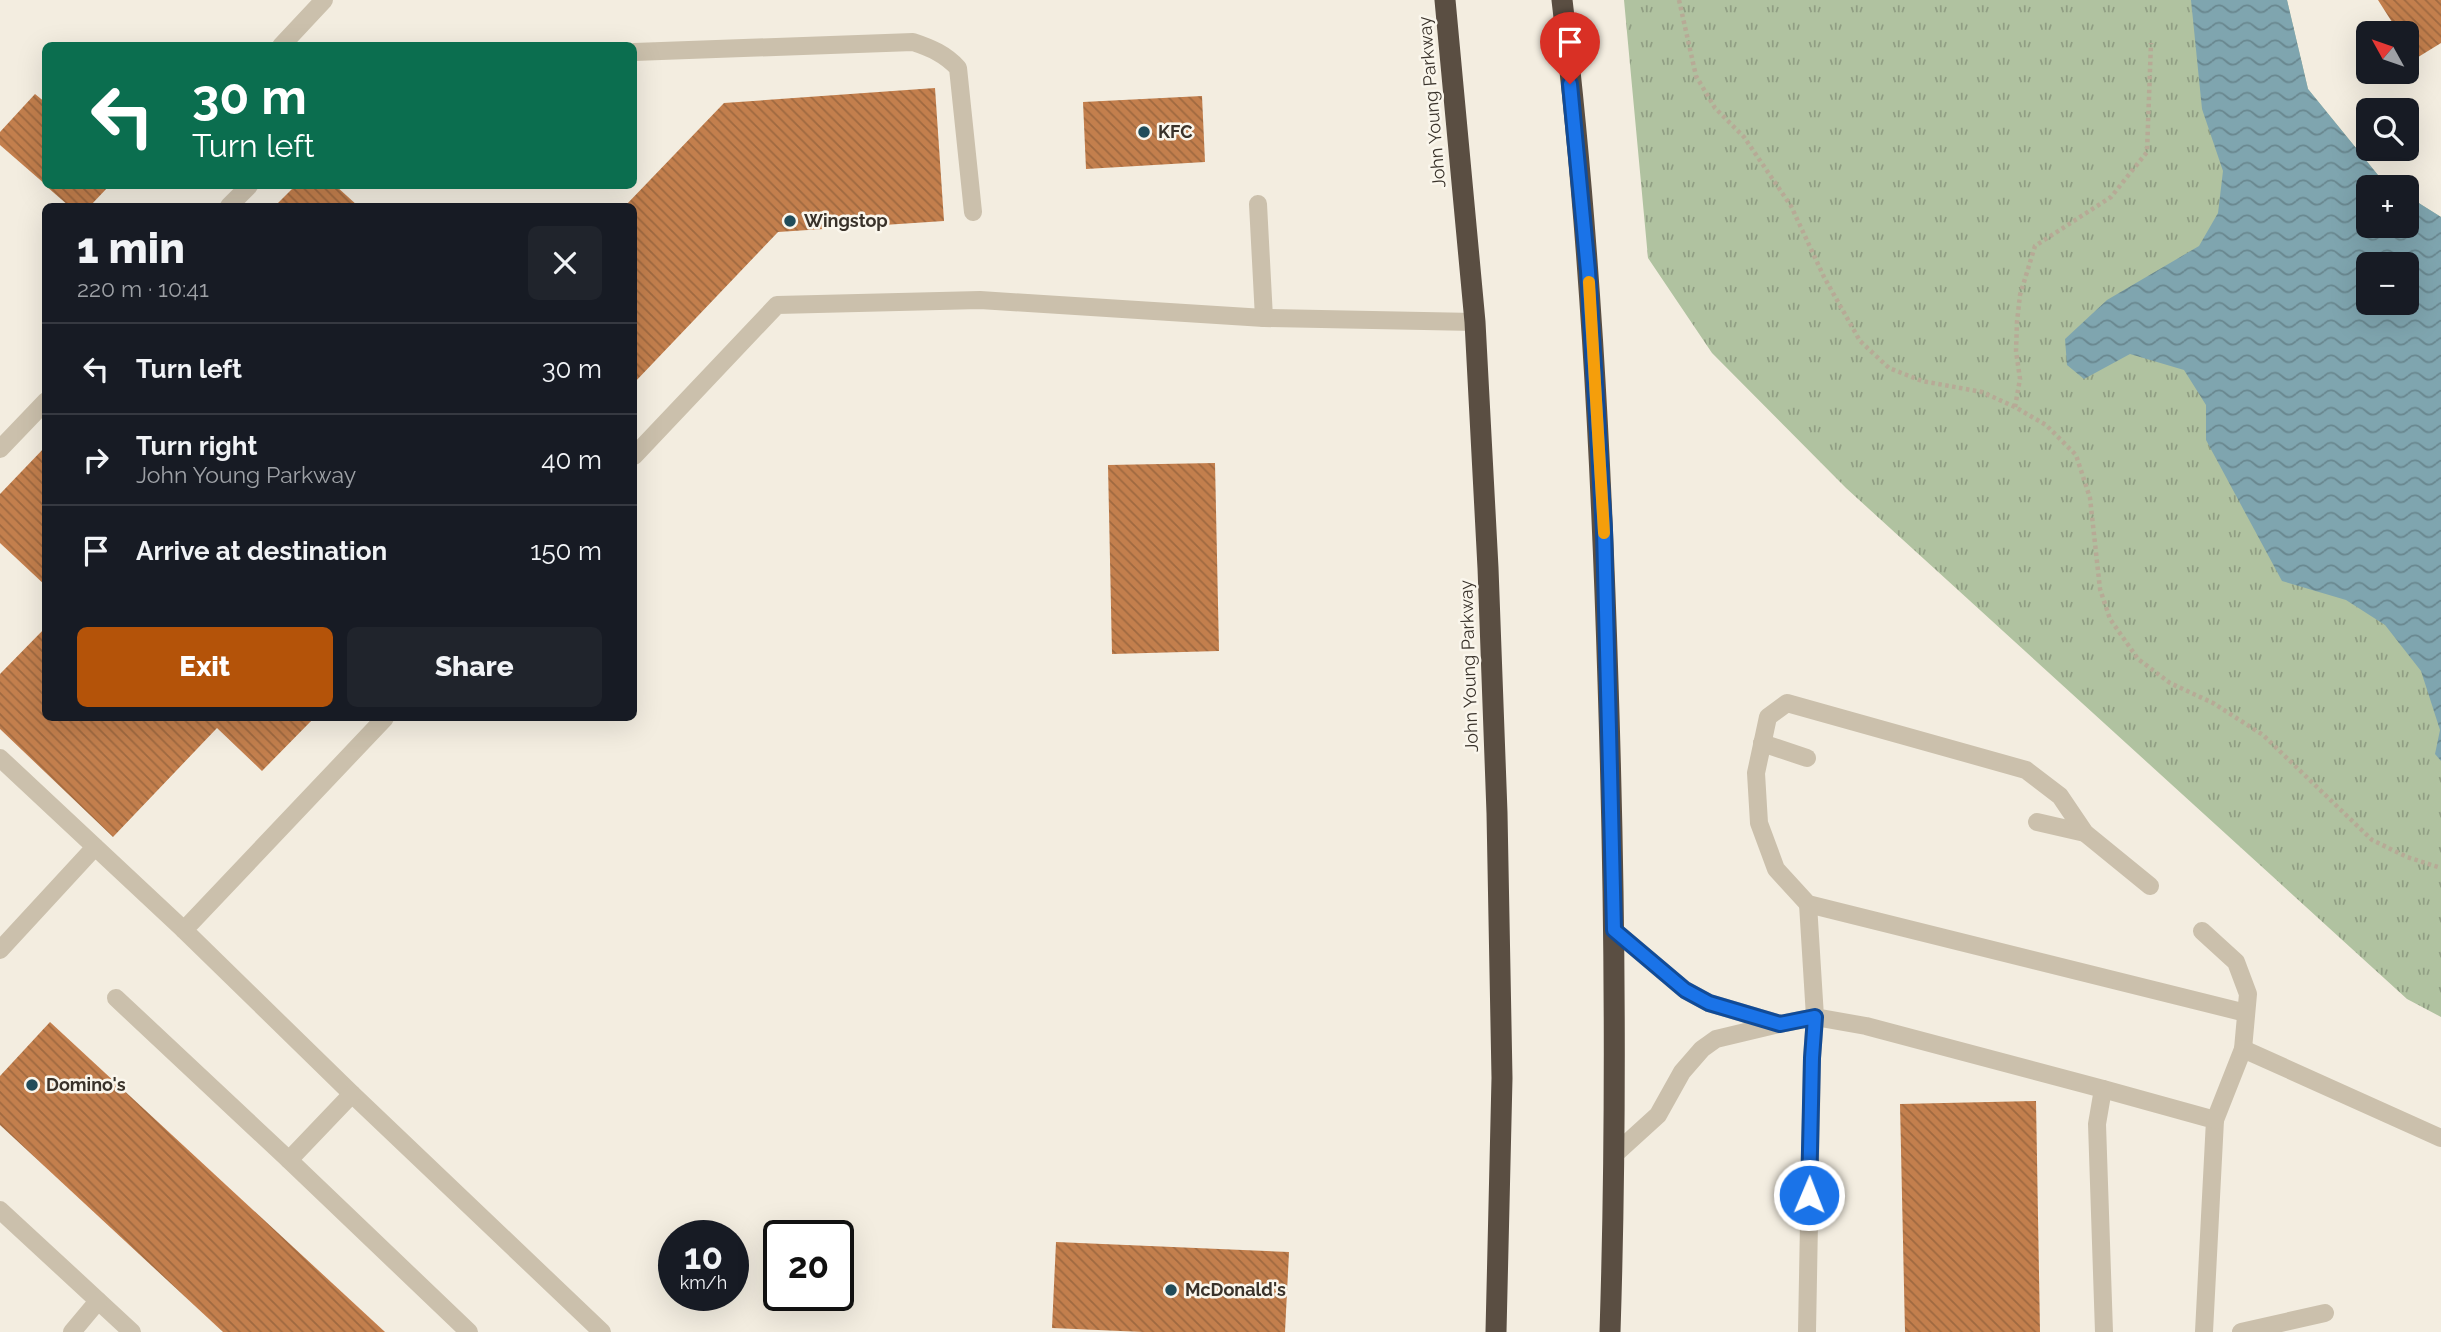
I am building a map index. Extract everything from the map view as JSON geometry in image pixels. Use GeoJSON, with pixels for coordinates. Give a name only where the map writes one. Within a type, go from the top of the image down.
{"type":"FeatureCollection","features":[{"type":"Feature","properties":{"kind":"highway","name":"John Young Parkway"},"geometry":{"type":"LineString","coordinates":[[1445,0],[1475,322],[1488,568],[1497,813],[1502,1077],[1496,1332]]}},
{"type":"Feature","properties":{"kind":"highway"},"geometry":{"type":"LineString","coordinates":[[1562,0],[1588,271],[1604,530],[1614,930],[1614,1155],[1610,1332]]}},
{"type":"Feature","properties":{"kind":"lane"},"geometry":{"type":"LineString","coordinates":[[285,42],[324,0]]}},
{"type":"Feature","properties":{"kind":"lane"},"geometry":{"type":"LineString","coordinates":[[637,52],[913,42],[930,48],[948,57],[958,68],[974,212]]}},
{"type":"Feature","properties":{"kind":"lane"},"geometry":{"type":"LineString","coordinates":[[232,203],[246,189]]}},
{"type":"Feature","properties":{"kind":"lane"},"geometry":{"type":"LineString","coordinates":[[1258,204],[1264,318]]}},
{"type":"Feature","properties":{"kind":"lane"},"geometry":{"type":"LineString","coordinates":[[637,453],[777,304],[980,300],[1264,318],[1475,322]]}},
{"type":"Feature","properties":{"kind":"lane"},"geometry":{"type":"LineString","coordinates":[[0,449],[42,405]]}},
{"type":"Feature","properties":{"kind":"lane"},"geometry":{"type":"LineString","coordinates":[[2150,886],[2085,833],[2060,796],[2026,770],[1787,703],[1768,717],[1756,773],[1759,823],[1776,869],[1808,904],[2246,1013]]}},
{"type":"Feature","properties":{"kind":"lane"},"geometry":{"type":"LineString","coordinates":[[184,930],[383,721]]}},
{"type":"Feature","properties":{"kind":"lane"},"geometry":{"type":"LineString","coordinates":[[1762,743],[1807,758]]}},
{"type":"Feature","properties":{"kind":"lane"},"geometry":{"type":"LineString","coordinates":[[0,758],[184,930],[597,1330]]}},
{"type":"Feature","properties":{"kind":"lane"},"geometry":{"type":"LineString","coordinates":[[2037,822],[2085,833]]}},
{"type":"Feature","properties":{"kind":"lane"},"geometry":{"type":"LineString","coordinates":[[0,950],[95,847]]}},
{"type":"Feature","properties":{"kind":"lane"},"geometry":{"type":"LineString","coordinates":[[1807,1332],[1815,1017],[1808,904]]}},
{"type":"Feature","properties":{"kind":"lane"},"geometry":{"type":"LineString","coordinates":[[1614,930],[1685,990],[1709,1003],[1780,1024]]}},
{"type":"Feature","properties":{"kind":"lane"},"geometry":{"type":"LineString","coordinates":[[2202,932],[2236,962],[2248,994],[2243,1049],[2215,1120],[2204,1332]]}},
{"type":"Feature","properties":{"kind":"lane"},"geometry":{"type":"LineString","coordinates":[[116,998],[469,1332]]}},
{"type":"Feature","properties":{"kind":"lane"},"geometry":{"type":"LineString","coordinates":[[1614,1155],[1658,1115],[1682,1072],[1702,1049],[1716,1039],[1815,1017],[1866,1026],[2215,1120]]}},
{"type":"Feature","properties":{"kind":"lane"},"geometry":{"type":"LineString","coordinates":[[2243,1049],[2441,1138]]}},
{"type":"Feature","properties":{"kind":"lane"},"geometry":{"type":"LineString","coordinates":[[2103,1089],[2097,1124],[2104,1332]]}},
{"type":"Feature","properties":{"kind":"lane"},"geometry":{"type":"LineString","coordinates":[[289,1160],[352,1094]]}},
{"type":"Feature","properties":{"kind":"lane"},"geometry":{"type":"LineString","coordinates":[[0,1210],[132,1332]]}},
{"type":"Feature","properties":{"kind":"lane"},"geometry":{"type":"LineString","coordinates":[[72,1332],[98,1301]]}},
{"type":"Feature","properties":{"kind":"lane"},"geometry":{"type":"LineString","coordinates":[[2241,1332],[2325,1313]]}},
{"type":"Feature","properties":{"kind":"path"},"geometry":{"type":"LineString","coordinates":[[1679,0],[1696,76],[1715,107],[1744,137],[1791,206],[1824,277],[1860,341],[1889,368],[1922,381],[1982,392],[2015,407],[2046,425],[2076,456],[2090,498],[2100,589],[2110,619],[2137,659],[2170,684],[2213,703],[2263,735],[2372,840],[2407,857],[2441,868]]}},
{"type":"Feature","properties":{"kind":"path"},"geometry":{"type":"LineString","coordinates":[[2015,407],[2020,379],[2016,351],[2018,309],[2026,271],[2035,246],[2111,197],[2147,152],[2151,43]]}},
{"type":"Feature","properties":{"kind":"green space"},"geometry":{"type":"Polygon","coordinates":[[[1624,0],[2287,0],[2308,89],[2356,148],[2356,161],[2367,161],[2378,175],[2356,175],[2356,238],[2419,238],[2419,203],[2441,217],[2441,1017],[2407,999],[1846,488],[1712,353],[1648,258],[1624,0]]]}},
{"type":"Feature","properties":{"kind":"water"},"geometry":{"type":"Polygon","coordinates":[[[2191,0],[2287,0],[2308,89],[2356,148],[2356,161],[2367,161],[2378,175],[2356,175],[2356,238],[2419,238],[2419,203],[2441,217],[2441,761],[2435,754],[2440,730],[2421,671],[2385,625],[2346,600],[2282,581],[2206,440],[2206,405],[2184,370],[2130,354],[2084,379],[2067,365],[2065,339],[2107,300],[2199,246],[2218,213],[2223,171],[2202,109],[2191,0]]]}},
{"type":"Feature","properties":{"kind":"building"},"geometry":{"type":"Polygon","coordinates":[[[2378,0],[2441,0],[2441,43],[2419,57],[2419,21],[2391,21],[2378,0]]]}},
{"type":"Feature","properties":{"kind":"building"},"geometry":{"type":"Polygon","coordinates":[[[935,88],[944,221],[778,232],[637,380],[637,203],[628,203],[724,103],[935,88]]]}},
{"type":"Feature","properties":{"kind":"building"},"geometry":{"type":"Polygon","coordinates":[[[35,94],[42,100],[42,182],[0,145],[0,132],[35,94]]]}},
{"type":"Feature","properties":{"kind":"building","name":"KFC"},"geometry":{"type":"Polygon","coordinates":[[[1202,96],[1205,162],[1086,169],[1083,102],[1202,96]]]}},
{"type":"Feature","properties":{"kind":"building"},"geometry":{"type":"Polygon","coordinates":[[[49,189],[106,189],[93,203],[66,203],[49,189]]]}},
{"type":"Feature","properties":{"kind":"building"},"geometry":{"type":"Polygon","coordinates":[[[292,189],[339,189],[355,203],[278,203],[292,189]]]}},
{"type":"Feature","properties":{"kind":"building"},"geometry":{"type":"Polygon","coordinates":[[[42,450],[42,582],[0,543],[0,494],[42,450]]]}},
{"type":"Feature","properties":{"kind":"building"},"geometry":{"type":"Polygon","coordinates":[[[1215,463],[1219,651],[1112,654],[1108,465],[1215,463]]]}},
{"type":"Feature","properties":{"kind":"building"},"geometry":{"type":"Polygon","coordinates":[[[42,631],[42,721],[311,721],[262,771],[217,728],[113,837],[0,729],[0,674],[42,631]]]}},
{"type":"Feature","properties":{"kind":"building"},"geometry":{"type":"Polygon","coordinates":[[[50,1022],[385,1332],[223,1332],[0,1125],[0,1076],[50,1022]]]}},
{"type":"Feature","properties":{"kind":"building"},"geometry":{"type":"Polygon","coordinates":[[[2036,1101],[2040,1332],[1905,1332],[1900,1104],[2036,1101]]]}},
{"type":"Feature","properties":{"kind":"building","name":"McDonald's"},"geometry":{"type":"Polygon","coordinates":[[[1056,1242],[1289,1252],[1285,1332],[1143,1332],[1052,1328],[1056,1242]]]}},
{"type":"Feature","properties":{"kind":"slow traffic"},"geometry":{"type":"LineString","coordinates":[[1589,282],[1604,533]]}},
{"type":"Feature","properties":{"kind":"place","name":"KFC"},"geometry":{"type":"Point","coordinates":[1144,132]}},
{"type":"Feature","properties":{"kind":"place","name":"Wingstop"},"geometry":{"type":"Point","coordinates":[790,221]}},
{"type":"Feature","properties":{"kind":"place","name":"Domino's"},"geometry":{"type":"Point","coordinates":[32,1085]}},
{"type":"Feature","properties":{"kind":"place","name":"McDonald's"},"geometry":{"type":"Point","coordinates":[1171,1290]}},
{"type":"Feature","properties":{"kind":"route"},"geometry":{"type":"LineString","coordinates":[[1570,84],[1588,271],[1604,530],[1614,930],[1685,990],[1709,1003],[1780,1024],[1815,1017],[1809,1195]]}}]}
